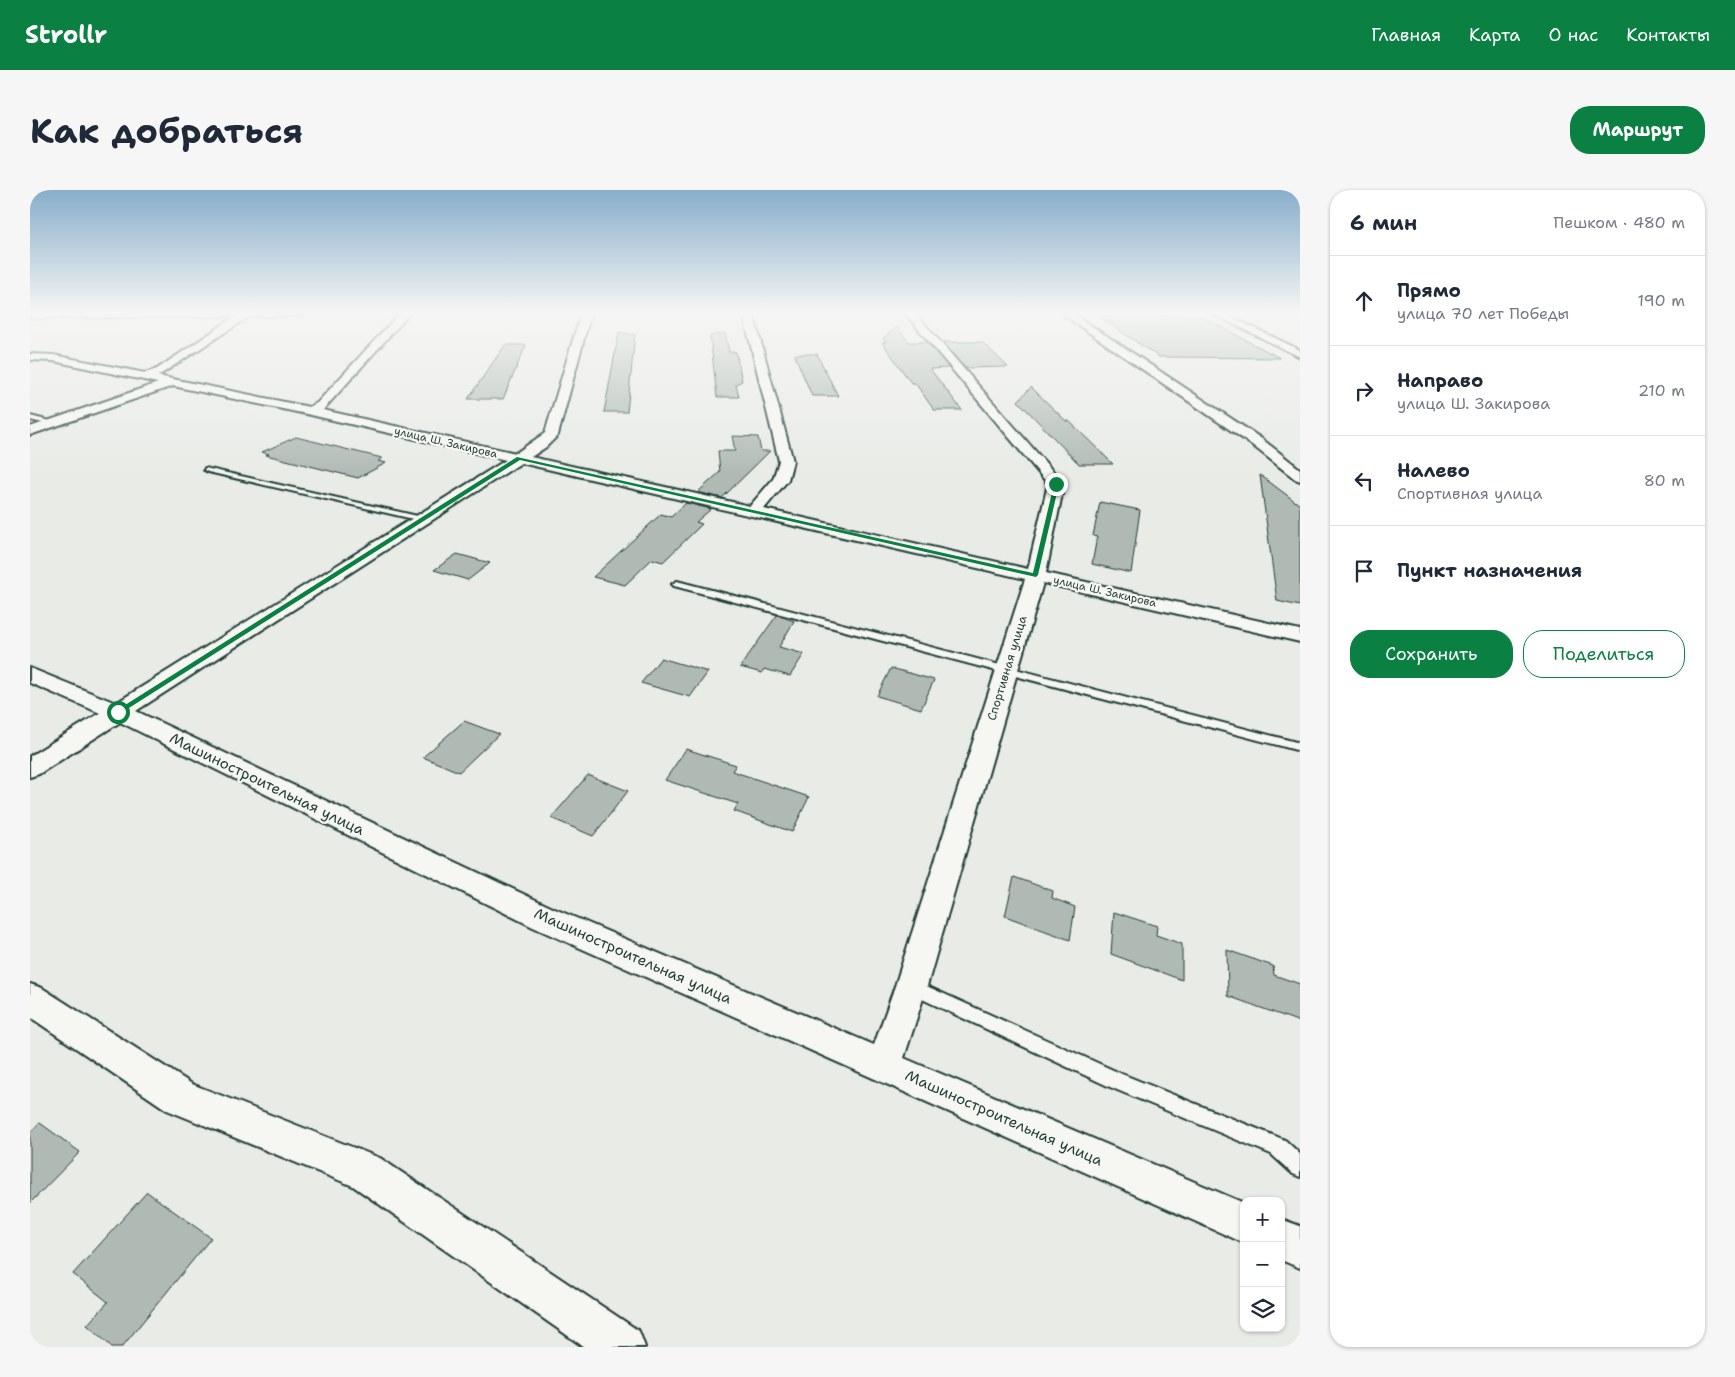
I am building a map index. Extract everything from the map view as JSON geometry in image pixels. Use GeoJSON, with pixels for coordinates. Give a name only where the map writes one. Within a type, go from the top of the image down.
{"type":"FeatureCollection","features":[{"type":"Feature","properties":{"kind":"street","name":"улица Ш. Закирова"},"geometry":{"type":"LineString","coordinates":[[99,367],[311,411],[1300,636]]}},
{"type":"Feature","properties":{"kind":"street"},"geometry":{"type":"LineString","coordinates":[[146,376],[167,367]]}},
{"type":"Feature","properties":{"kind":"street"},"geometry":{"type":"LineString","coordinates":[[311,411],[321,406],[356,367]]}},
{"type":"Feature","properties":{"kind":"street"},"geometry":{"type":"LineString","coordinates":[[30,768],[422,520],[519,458],[551,435],[571,367]]}},
{"type":"Feature","properties":{"kind":"street"},"geometry":{"type":"LineString","coordinates":[[753,512],[780,480],[786,462],[762,367]]}},
{"type":"Feature","properties":{"kind":"street","name":"Спортивная улица"},"geometry":{"type":"LineString","coordinates":[[884,1066],[912,986],[1036,575],[1056,484],[956,367]]}},
{"type":"Feature","properties":{"kind":"street"},"geometry":{"type":"LineString","coordinates":[[1146,367],[1257,442],[1300,476]]}},
{"type":"Feature","properties":{"kind":"street"},"geometry":{"type":"LineString","coordinates":[[30,431],[173,382]]}},
{"type":"Feature","properties":{"kind":"street","name":"Машиностроительная улица"},"geometry":{"type":"LineString","coordinates":[[30,674],[118,712],[544,918],[1240,1221]]}},
{"type":"Feature","properties":{"kind":"street"},"geometry":{"type":"LineString","coordinates":[[30,999],[180,1097],[366,1172],[623,1347]]}},
{"type":"Feature","properties":{"kind":"street"},"geometry":{"type":"LineString","coordinates":[[1285,1241],[1300,1247]]}},
{"type":"Feature","properties":{"kind":"lane"},"geometry":{"type":"LineString","coordinates":[[30,418],[52,423]]}},
{"type":"Feature","properties":{"kind":"lane"},"geometry":{"type":"LineString","coordinates":[[208,470],[422,520]]}},
{"type":"Feature","properties":{"kind":"lane"},"geometry":{"type":"LineString","coordinates":[[677,584],[1300,747]]}},
{"type":"Feature","properties":{"kind":"lane"},"geometry":{"type":"LineString","coordinates":[[912,986],[1116,1081],[1278,1147],[1300,1167]]}},
{"type":"Feature","properties":{"kind":"building"},"geometry":{"type":"Polygon","coordinates":[[[490,367],[517,367],[503,399],[468,399],[490,367]]]}},
{"type":"Feature","properties":{"kind":"building"},"geometry":{"type":"Polygon","coordinates":[[[612,367],[632,367],[627,412],[604,412],[612,367]]]}},
{"type":"Feature","properties":{"kind":"building"},"geometry":{"type":"Polygon","coordinates":[[[714,367],[739,367],[742,381],[736,384],[739,397],[717,397],[714,367]]]}},
{"type":"Feature","properties":{"kind":"building"},"geometry":{"type":"Polygon","coordinates":[[[800,367],[823,367],[838,396],[812,396],[800,367]]]}},
{"type":"Feature","properties":{"kind":"building"},"geometry":{"type":"Polygon","coordinates":[[[900,367],[948,367],[930,369],[962,410],[934,410],[915,383],[911,383],[900,367]]]}},
{"type":"Feature","properties":{"kind":"building"},"geometry":{"type":"Polygon","coordinates":[[[964,367],[1008,367],[965,368],[964,367]]]}},
{"type":"Feature","properties":{"kind":"building"},"geometry":{"type":"Polygon","coordinates":[[[1031,387],[1113,464],[1079,464],[1018,401],[1031,387]]]}},
{"type":"Feature","properties":{"kind":"building"},"geometry":{"type":"Polygon","coordinates":[[[732,436],[758,437],[761,451],[770,451],[722,498],[698,492],[720,472],[718,451],[735,451],[732,436]]]}},
{"type":"Feature","properties":{"kind":"building"},"geometry":{"type":"Polygon","coordinates":[[[296,437],[382,458],[378,461],[386,463],[358,478],[266,455],[269,454],[262,452],[296,437]]]}},
{"type":"Feature","properties":{"kind":"building"},"geometry":{"type":"Polygon","coordinates":[[[1260,475],[1300,505],[1300,606],[1277,601],[1260,475]]]}},
{"type":"Feature","properties":{"kind":"building"},"geometry":{"type":"Polygon","coordinates":[[[1100,502],[1140,510],[1131,573],[1092,564],[1097,537],[1093,536],[1100,502]]]}},
{"type":"Feature","properties":{"kind":"building"},"geometry":{"type":"Polygon","coordinates":[[[686,503],[711,509],[696,522],[702,524],[663,562],[652,559],[625,585],[593,577],[661,514],[671,517],[686,503]]]}},
{"type":"Feature","properties":{"kind":"building"},"geometry":{"type":"Polygon","coordinates":[[[457,554],[490,563],[468,580],[434,570],[457,554]]]}},
{"type":"Feature","properties":{"kind":"building"},"geometry":{"type":"Polygon","coordinates":[[[777,615],[794,621],[779,647],[804,654],[790,676],[764,669],[762,673],[740,667],[777,615]]]}},
{"type":"Feature","properties":{"kind":"building"},"geometry":{"type":"Polygon","coordinates":[[[661,658],[708,672],[690,697],[641,683],[661,658]]]}},
{"type":"Feature","properties":{"kind":"building"},"geometry":{"type":"Polygon","coordinates":[[[891,668],[934,680],[921,709],[877,696],[891,668]]]}},
{"type":"Feature","properties":{"kind":"building"},"geometry":{"type":"Polygon","coordinates":[[[464,721],[499,734],[459,772],[423,757],[464,721]]]}},
{"type":"Feature","properties":{"kind":"building"},"geometry":{"type":"Polygon","coordinates":[[[686,749],[736,765],[732,771],[809,797],[792,832],[734,811],[738,804],[665,780],[686,749]]]}},
{"type":"Feature","properties":{"kind":"building"},"geometry":{"type":"Polygon","coordinates":[[[588,775],[628,791],[593,836],[551,818],[588,775]]]}},
{"type":"Feature","properties":{"kind":"building"},"geometry":{"type":"Polygon","coordinates":[[[1014,877],[1053,891],[1052,898],[1075,907],[1070,940],[1005,916],[1014,877]]]}},
{"type":"Feature","properties":{"kind":"building"},"geometry":{"type":"Polygon","coordinates":[[[1114,912],[1157,926],[1156,935],[1182,944],[1182,980],[1111,954],[1114,912]]]}},
{"type":"Feature","properties":{"kind":"building"},"geometry":{"type":"Polygon","coordinates":[[[1227,950],[1273,966],[1274,975],[1300,984],[1300,1022],[1228,996],[1227,950]]]}},
{"type":"Feature","properties":{"kind":"building"},"geometry":{"type":"Polygon","coordinates":[[[40,1123],[80,1152],[30,1203],[30,1132],[40,1123]]]}},
{"type":"Feature","properties":{"kind":"building"},"geometry":{"type":"Polygon","coordinates":[[[147,1192],[211,1238],[122,1347],[112,1347],[87,1325],[108,1302],[73,1274],[147,1192]]]}},
{"type":"Feature","properties":{"kind":"route"},"geometry":{"type":"LineString","coordinates":[[118,712],[519,458],[1036,575],[1056,484]]}}]}
